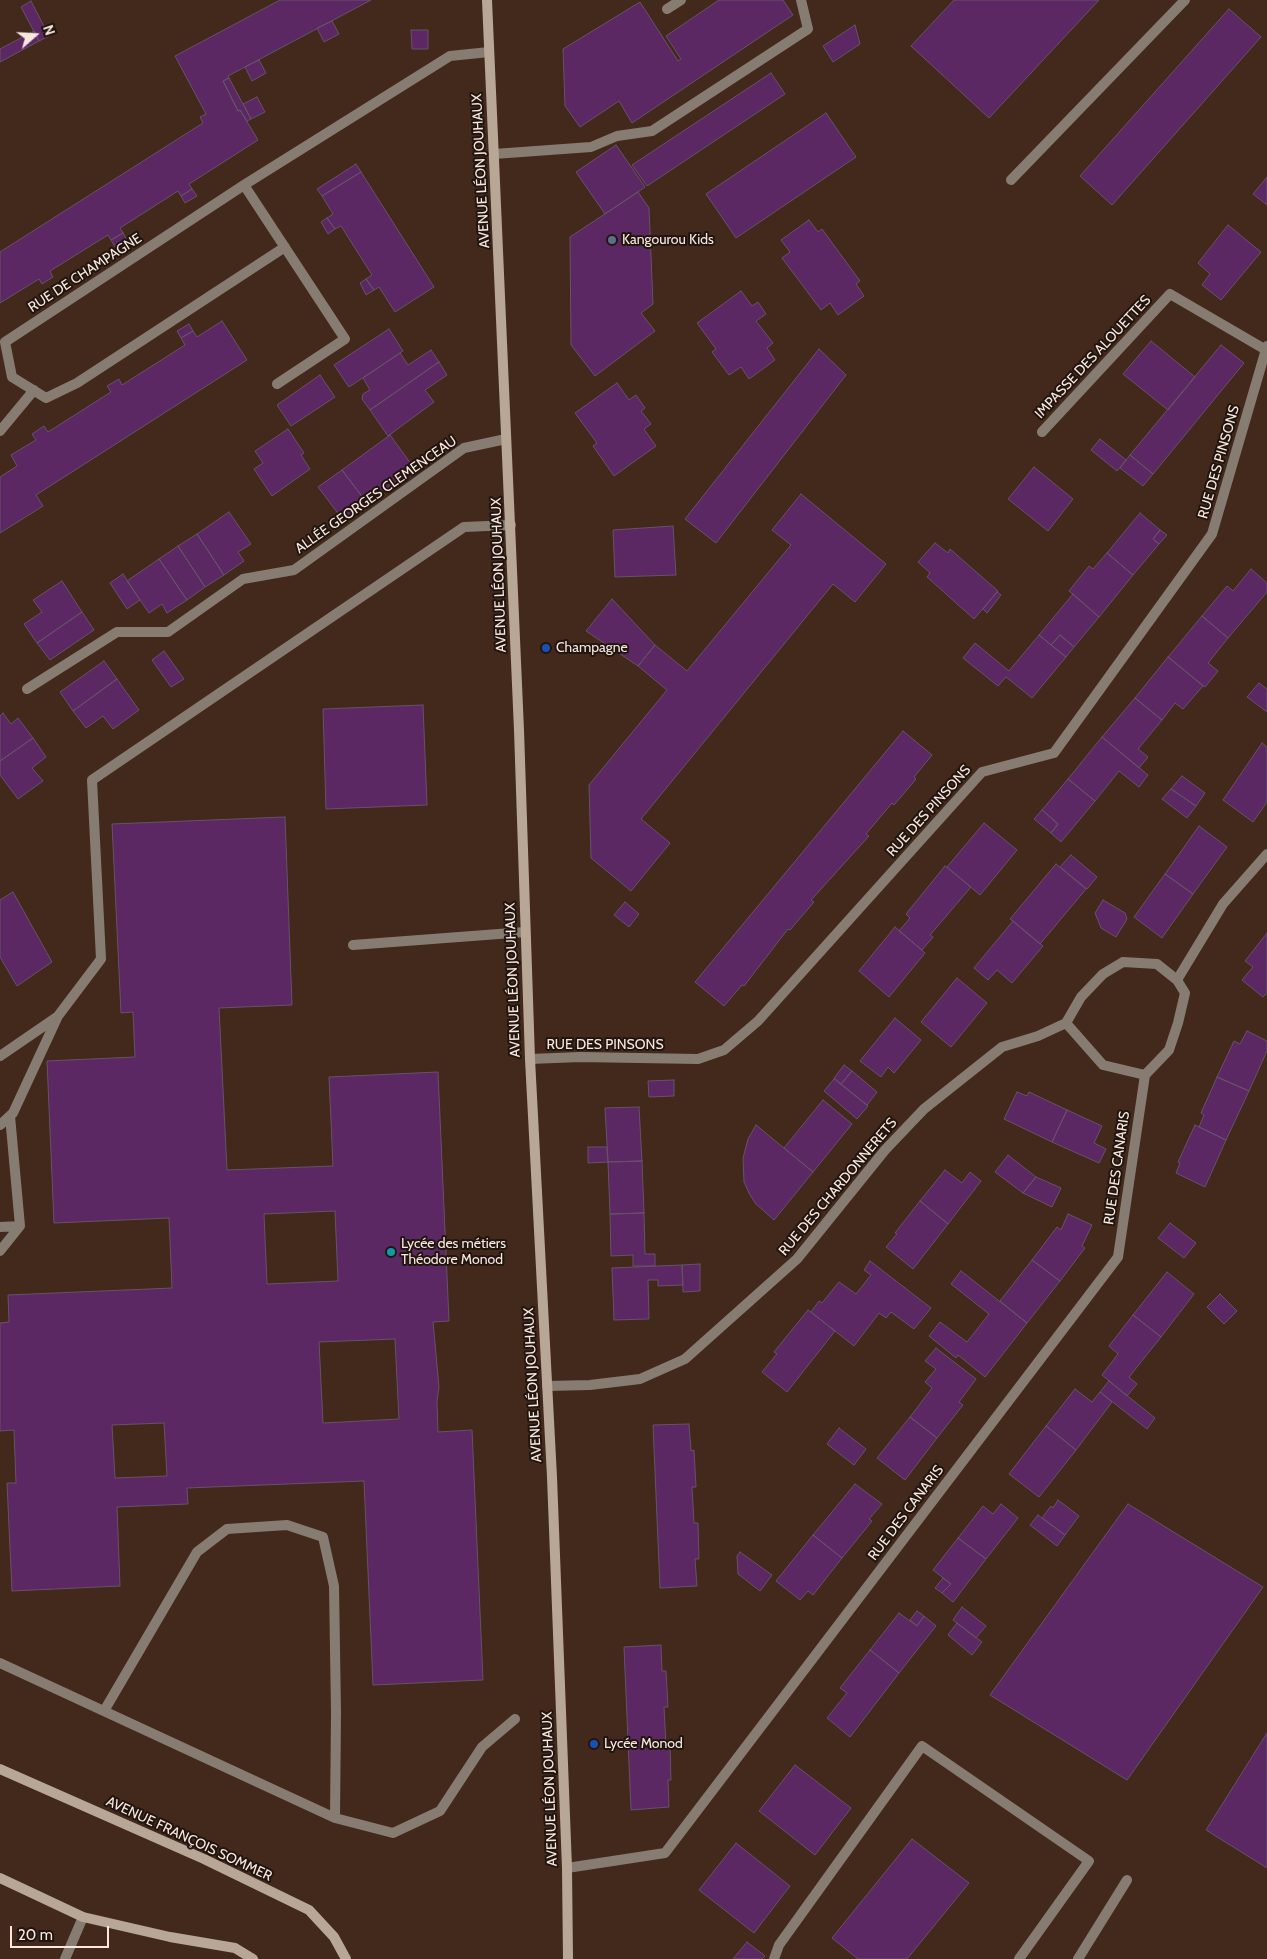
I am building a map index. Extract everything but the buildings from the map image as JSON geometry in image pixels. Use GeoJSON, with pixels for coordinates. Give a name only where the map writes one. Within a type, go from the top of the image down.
{"type":"FeatureCollection","features":[{"type":"Feature","properties":{"kind":"street","name":"AVENUE LÉON JOUHAUX"},"geometry":{"type":"LineString","coordinates":[[487,0],[511,525],[530,1059],[552,1477],[567,1868],[568,1959]]}},
{"type":"Feature","properties":{"kind":"street"},"geometry":{"type":"LineString","coordinates":[[667,9],[681,0]]}},
{"type":"Feature","properties":{"kind":"street"},"geometry":{"type":"LineString","coordinates":[[494,154],[591,147],[617,136],[652,131],[808,29],[801,0]]}},
{"type":"Feature","properties":{"kind":"street"},"geometry":{"type":"LineString","coordinates":[[1010,180],[1184,0]]}},
{"type":"Feature","properties":{"kind":"street","name":"RUE DE CHAMPAGNE"},"geometry":{"type":"LineString","coordinates":[[285,247],[77,383],[46,398],[12,377],[2,344],[244,185],[450,56],[489,52]]}},
{"type":"Feature","properties":{"kind":"street"},"geometry":{"type":"LineString","coordinates":[[244,185],[345,339],[277,384]]}},
{"type":"Feature","properties":{"kind":"street","name":"IMPASSE DES ALOUETTES"},"geometry":{"type":"LineString","coordinates":[[1042,432],[1170,294],[1266,348]]}},
{"type":"Feature","properties":{"kind":"street","name":"RUE DES PINSONS"},"geometry":{"type":"LineString","coordinates":[[530,1059],[580,1057],[698,1058],[724,1050],[758,1021],[982,772],[1054,754],[1212,534],[1266,348]]}},
{"type":"Feature","properties":{"kind":"street"},"geometry":{"type":"LineString","coordinates":[[0,431],[34,390]]}},
{"type":"Feature","properties":{"kind":"street","name":"ALLÉE GEORGES CLEMENCEAU"},"geometry":{"type":"LineString","coordinates":[[27,689],[117,632],[168,632],[243,579],[294,570],[464,448],[506,439]]}},
{"type":"Feature","properties":{"kind":"street"},"geometry":{"type":"LineString","coordinates":[[0,1125],[13,1113],[58,1016],[101,959],[92,780],[464,528],[511,525]]}},
{"type":"Feature","properties":{"kind":"street"},"geometry":{"type":"LineString","coordinates":[[1177,980],[1223,904],[1267,854]]}},
{"type":"Feature","properties":{"kind":"street"},"geometry":{"type":"LineString","coordinates":[[353,945],[525,932]]}},
{"type":"Feature","properties":{"kind":"street"},"geometry":{"type":"LineString","coordinates":[[1123,962],[1157,964],[1177,980],[1185,993],[1169,1050],[1145,1075],[1103,1065],[1066,1023],[1081,998],[1103,974],[1123,962]]}},
{"type":"Feature","properties":{"kind":"street"},"geometry":{"type":"LineString","coordinates":[[0,1056],[58,1016]]}},
{"type":"Feature","properties":{"kind":"street","name":"RUE DES CHARDONNERETS"},"geometry":{"type":"LineString","coordinates":[[547,1386],[590,1385],[640,1379],[685,1359],[797,1259],[885,1150],[924,1109],[1002,1047],[1038,1036],[1066,1023]]}},
{"type":"Feature","properties":{"kind":"street","name":"RUE DES CANARIS"},"geometry":{"type":"LineString","coordinates":[[567,1868],[665,1853],[1118,1257],[1145,1075]]}},
{"type":"Feature","properties":{"kind":"street"},"geometry":{"type":"LineString","coordinates":[[0,1251],[20,1226],[10,1116]]}},
{"type":"Feature","properties":{"kind":"street"},"geometry":{"type":"LineString","coordinates":[[0,1227],[20,1226]]}},
{"type":"Feature","properties":{"kind":"street"},"geometry":{"type":"LineString","coordinates":[[104,1711],[197,1552],[227,1529],[287,1525],[323,1537],[334,1586],[335,1818]]}},
{"type":"Feature","properties":{"kind":"street"},"geometry":{"type":"LineString","coordinates":[[0,1663],[335,1818],[393,1833],[440,1811],[482,1747],[515,1719]]}},
{"type":"Feature","properties":{"kind":"street"},"geometry":{"type":"LineString","coordinates":[[774,1959],[779,1945],[922,1746],[1089,1861],[1019,1959]]}},
{"type":"Feature","properties":{"kind":"street","name":"AVENUE FRANÇOIS SOMMER"},"geometry":{"type":"LineString","coordinates":[[0,1769],[204,1860],[309,1910],[334,1937],[346,1959]]}},
{"type":"Feature","properties":{"kind":"street"},"geometry":{"type":"LineString","coordinates":[[0,1878],[83,1917],[170,1937],[235,1948],[253,1959]]}},
{"type":"Feature","properties":{"kind":"street"},"geometry":{"type":"LineString","coordinates":[[1078,1959],[1127,1880]]}},
{"type":"Feature","properties":{"kind":"street"},"geometry":{"type":"LineString","coordinates":[[65,1959],[83,1917]]}},
{"type":"Feature","properties":{"kind":"place","name":"Kangourou Kids"},"geometry":{"type":"Point","coordinates":[612,240]}},
{"type":"Feature","properties":{"kind":"place","name":"Champagne"},"geometry":{"type":"Point","coordinates":[546,648]}},
{"type":"Feature","properties":{"kind":"place","name":"Lycée des métiers Théodore Monod"},"geometry":{"type":"Point","coordinates":[391,1252]}},
{"type":"Feature","properties":{"kind":"place","name":"Lycée Monod"},"geometry":{"type":"Point","coordinates":[594,1744]}}]}
